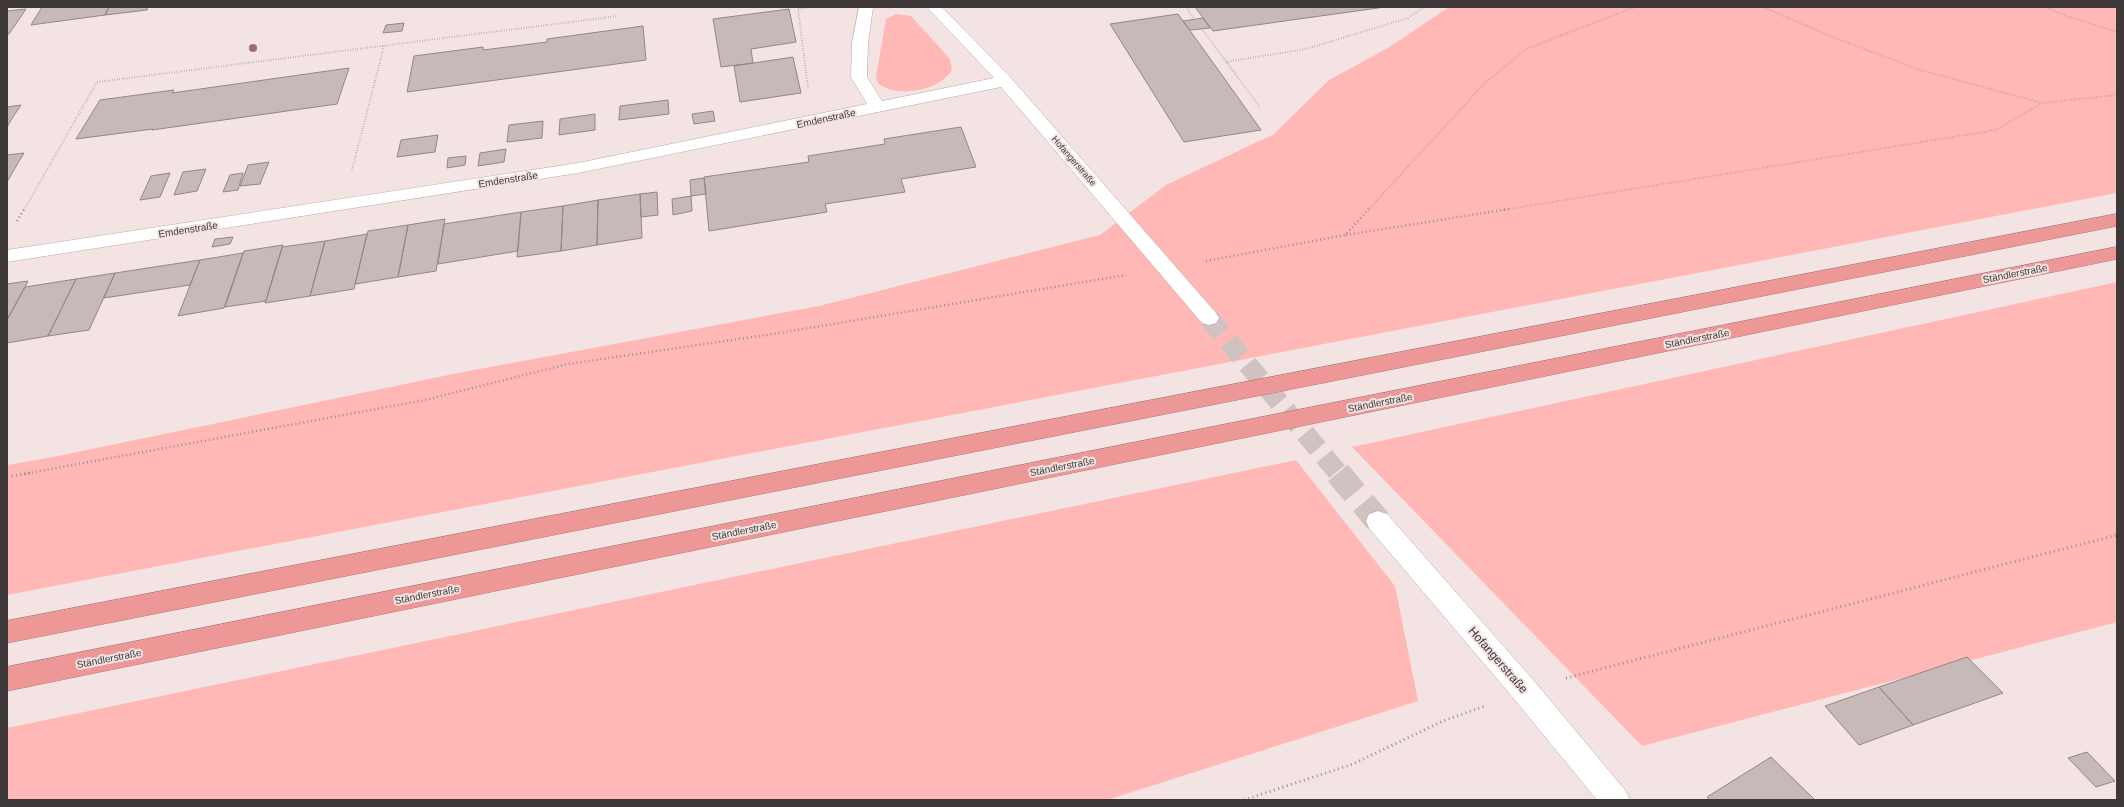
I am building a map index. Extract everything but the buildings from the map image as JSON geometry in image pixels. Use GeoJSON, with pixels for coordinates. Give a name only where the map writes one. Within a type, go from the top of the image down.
{"type":"FeatureCollection","features":[{"type":"Feature","properties":{"kind":"highway"},"geometry":{"type":"LineString","coordinates":[[7,632],[2117,220]]}},
{"type":"Feature","properties":{"kind":"highway","name":"Ständlerstraße"},"geometry":{"type":"LineString","coordinates":[[7,679],[2117,253]]}},
{"type":"Feature","properties":{"kind":"street"},"geometry":{"type":"LineString","coordinates":[[866,7],[860,43],[859,77],[877,107]]}},
{"type":"Feature","properties":{"kind":"street","name":"Hofangerstraße"},"geometry":{"type":"LineString","coordinates":[[934,7],[1005,81],[1209,318]]}},
{"type":"Feature","properties":{"kind":"street","name":"Emdenstraße"},"geometry":{"type":"LineString","coordinates":[[7,256],[578,168],[1005,81]]}},
{"type":"Feature","properties":{"kind":"street","name":"Hofangerstraße"},"geometry":{"type":"LineString","coordinates":[[1378,521],[1525,691],[1615,800]]}},
{"type":"Feature","properties":{"kind":"path"},"geometry":{"type":"LineString","coordinates":[[811,7],[798,10],[812,120]]}},
{"type":"Feature","properties":{"kind":"path"},"geometry":{"type":"LineString","coordinates":[[1186,7],[1194,19]]}},
{"type":"Feature","properties":{"kind":"path"},"geometry":{"type":"LineString","coordinates":[[1226,62],[1306,49],[1408,18],[1424,7]]}},
{"type":"Feature","properties":{"kind":"path"},"geometry":{"type":"LineString","coordinates":[[1345,235],[1485,83],[1526,49],[1635,7]]}},
{"type":"Feature","properties":{"kind":"path"},"geometry":{"type":"LineString","coordinates":[[1763,7],[1835,38],[1920,70],[2042,103],[2117,95]]}},
{"type":"Feature","properties":{"kind":"path"},"geometry":{"type":"LineString","coordinates":[[2046,7],[2066,16],[2117,32]]}},
{"type":"Feature","properties":{"kind":"path"},"geometry":{"type":"LineString","coordinates":[[15,225],[97,82],[618,16]]}},
{"type":"Feature","properties":{"kind":"path"},"geometry":{"type":"LineString","coordinates":[[1202,29],[1259,106]]}},
{"type":"Feature","properties":{"kind":"path"},"geometry":{"type":"LineString","coordinates":[[342,205],[384,46]]}},
{"type":"Feature","properties":{"kind":"path"},"geometry":{"type":"LineString","coordinates":[[7,477],[425,400],[568,364],[773,334],[1049,289],[1345,235],[1996,130],[2042,103]]}},
{"type":"Feature","properties":{"kind":"path"},"geometry":{"type":"LineString","coordinates":[[1244,800],[1353,764],[1443,721],[1568,677],[2117,535]]}},
{"type":"Feature","properties":{"kind":"shaded area"},"geometry":{"type":"Polygon","coordinates":[[[1449,7],[2117,7],[2117,193],[7,595],[7,465],[53,457],[463,372],[819,306],[1100,235],[1166,185],[1274,134],[1329,80],[1388,48],[1449,7]]]}},
{"type":"Feature","properties":{"kind":"shaded area"},"geometry":{"type":"Polygon","coordinates":[[[896,14],[911,16],[950,59],[952,70],[938,83],[928,88],[896,91],[886,88],[878,83],[876,77],[886,19],[896,14]]]}},
{"type":"Feature","properties":{"kind":"shaded area"},"geometry":{"type":"Polygon","coordinates":[[[2117,282],[2117,622],[1642,746],[1352,447],[2117,282]]]}},
{"type":"Feature","properties":{"kind":"shaded area"},"geometry":{"type":"Polygon","coordinates":[[[1296,460],[1395,586],[1418,701],[1107,800],[7,800],[7,728],[1296,460]]]}},
{"type":"Feature","properties":{"kind":"tunnel"},"geometry":{"type":"LineString","coordinates":[[1209,318],[1339,474]]}},
{"type":"Feature","properties":{"kind":"tunnel"},"geometry":{"type":"LineString","coordinates":[[1338,473],[1378,521]]}}]}
